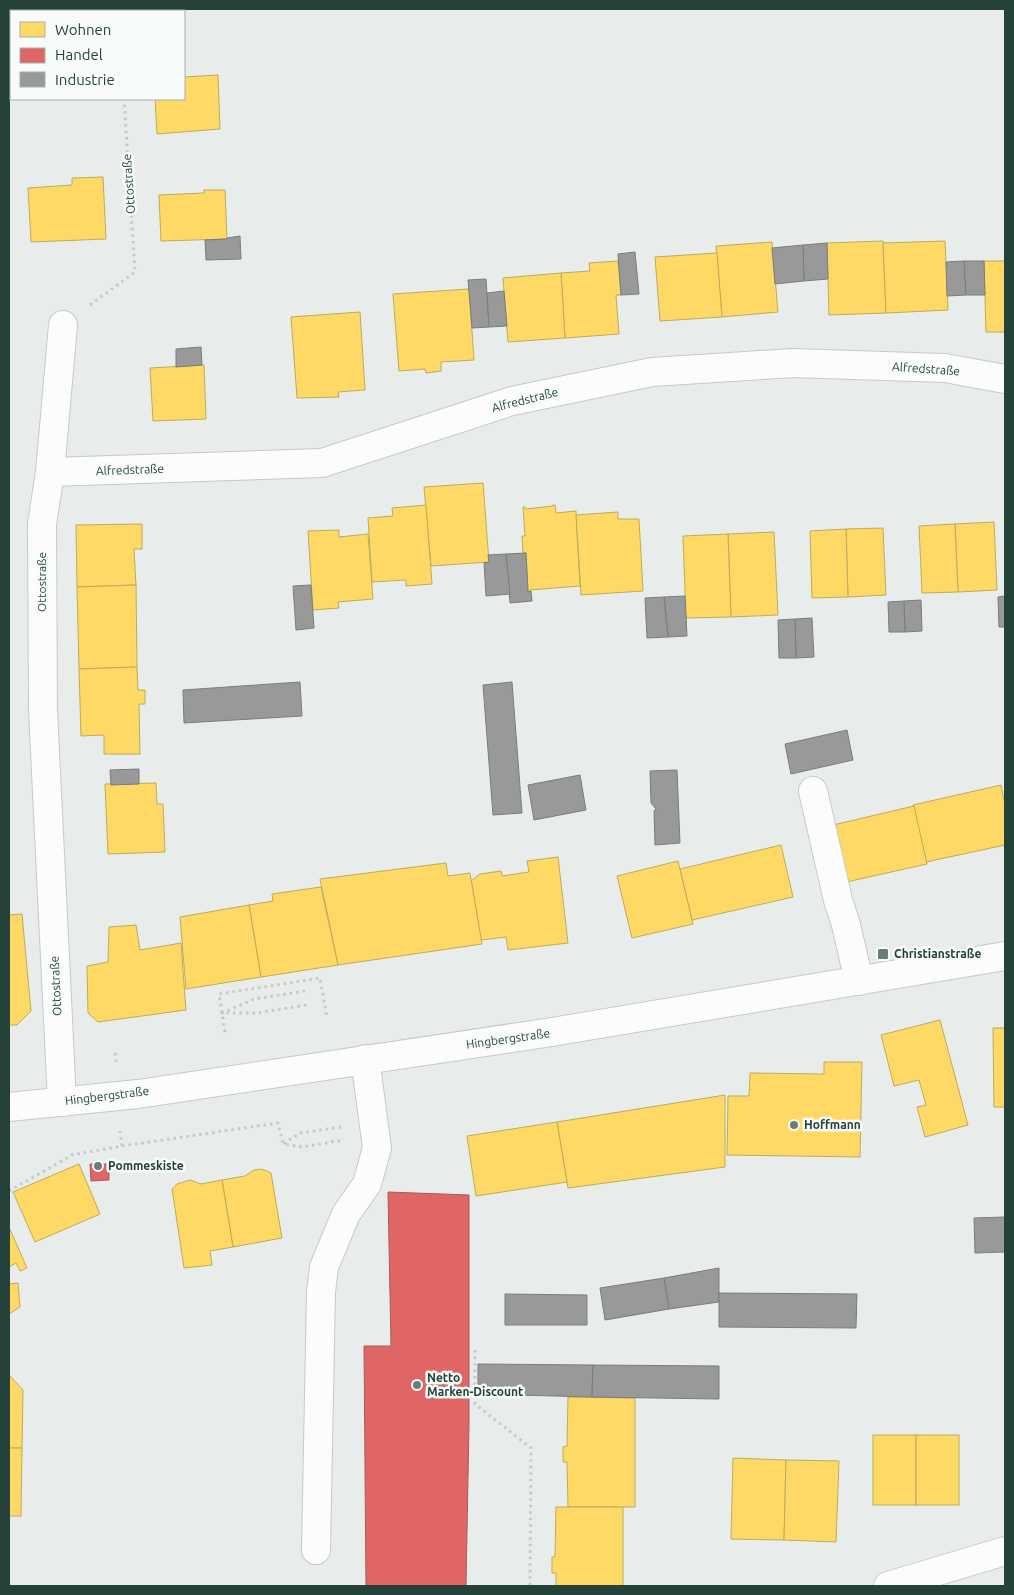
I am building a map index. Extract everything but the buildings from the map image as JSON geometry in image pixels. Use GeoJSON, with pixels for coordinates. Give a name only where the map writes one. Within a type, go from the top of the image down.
{"type":"FeatureCollection","features":[{"type":"Feature","properties":{"kind":"street","name":"Ottostraße"},"geometry":{"type":"LineString","coordinates":[[62,1102],[43,710],[42,524],[50,472],[63,325]]}},
{"type":"Feature","properties":{"kind":"street","name":"Alfredstraße"},"geometry":{"type":"LineString","coordinates":[[50,472],[322,463],[512,401],[652,372],[793,363],[946,368],[1005,379]]}},
{"type":"Feature","properties":{"kind":"street"},"geometry":{"type":"LineString","coordinates":[[813,791],[859,980]]}},
{"type":"Feature","properties":{"kind":"street","name":"Hingbergstraße"},"geometry":{"type":"LineString","coordinates":[[9,1107],[138,1094],[552,1032],[1005,956]]}},
{"type":"Feature","properties":{"kind":"street"},"geometry":{"type":"LineString","coordinates":[[316,1550],[322,1283],[324,1267],[346,1214],[367,1184],[377,1148],[365,1059]]}},
{"type":"Feature","properties":{"kind":"street"},"geometry":{"type":"LineString","coordinates":[[888,1586],[1005,1551]]}},
{"type":"Feature","properties":{"kind":"path","name":"Ottostraße"},"geometry":{"type":"LineString","coordinates":[[63,325],[135,272],[124,100]]}},
{"type":"Feature","properties":{"kind":"path"},"geometry":{"type":"LineString","coordinates":[[225,1032],[219,994],[320,978],[327,1018]]}},
{"type":"Feature","properties":{"kind":"path"},"geometry":{"type":"LineString","coordinates":[[222,1013],[254,999],[305,991]]}},
{"type":"Feature","properties":{"kind":"path"},"geometry":{"type":"LineString","coordinates":[[222,1013],[256,1013],[308,1005]]}},
{"type":"Feature","properties":{"kind":"path"},"geometry":{"type":"LineString","coordinates":[[115,1053],[122,1146]]}},
{"type":"Feature","properties":{"kind":"path"},"geometry":{"type":"LineString","coordinates":[[9,1191],[72,1155],[122,1146],[278,1123],[283,1144]]}},
{"type":"Feature","properties":{"kind":"path"},"geometry":{"type":"LineString","coordinates":[[283,1144],[300,1133],[345,1126]]}},
{"type":"Feature","properties":{"kind":"path"},"geometry":{"type":"LineString","coordinates":[[283,1144],[302,1147],[347,1140]]}},
{"type":"Feature","properties":{"kind":"path"},"geometry":{"type":"LineString","coordinates":[[475,1350],[475,1404],[531,1448],[530,1586]]}},
{"type":"Feature","properties":{"kind":"place","name":"Christianstraße"},"geometry":{"type":"Point","coordinates":[883,954]}},
{"type":"Feature","properties":{"kind":"place","name":"Hoffmann"},"geometry":{"type":"Point","coordinates":[794,1125]}},
{"type":"Feature","properties":{"kind":"place","name":"Pommeskiste"},"geometry":{"type":"Point","coordinates":[98,1166]}},
{"type":"Feature","properties":{"kind":"place","name":"Netto Marken-Discount"},"geometry":{"type":"Point","coordinates":[417,1385]}}]}
